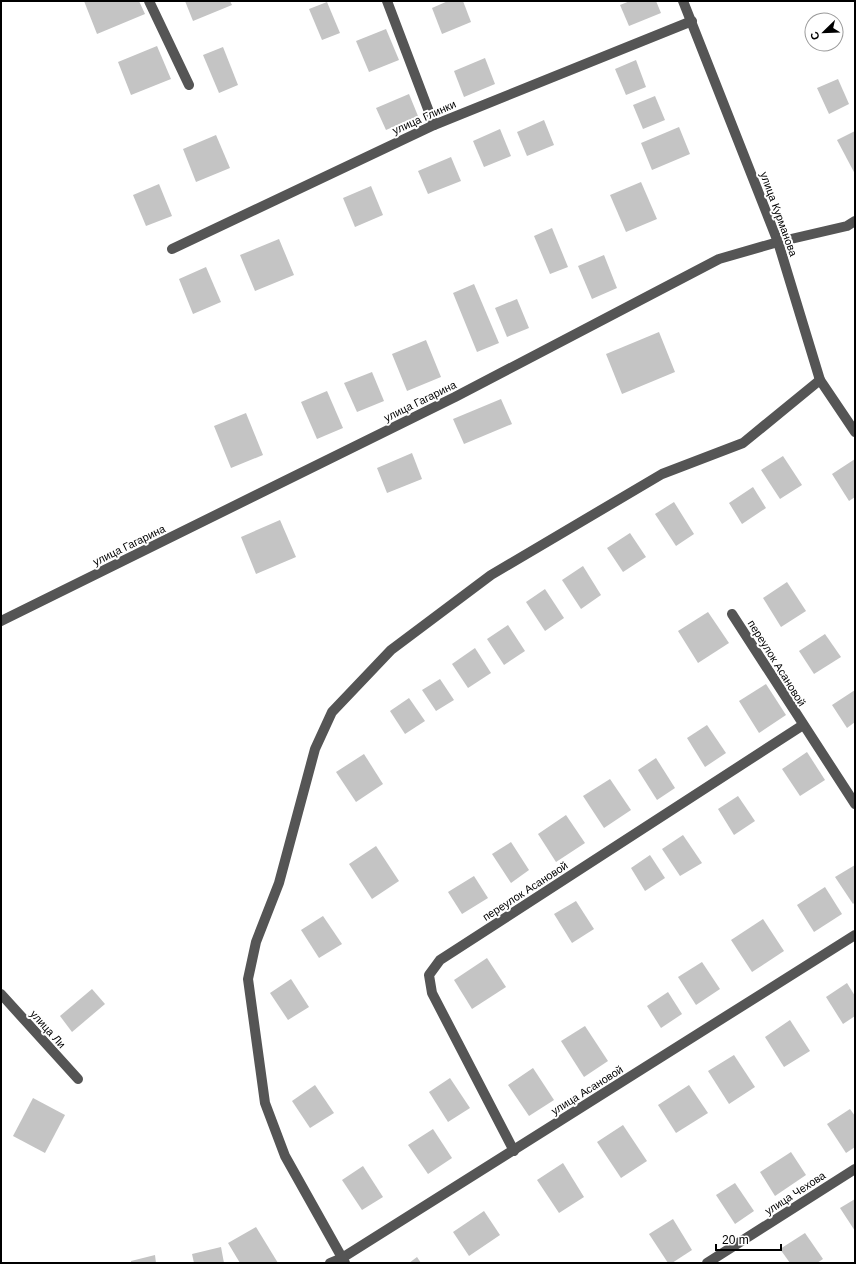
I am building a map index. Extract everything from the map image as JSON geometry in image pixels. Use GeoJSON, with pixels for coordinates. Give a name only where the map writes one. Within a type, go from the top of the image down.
{"type":"FeatureCollection","features":[{"type":"Feature","properties":{"kind":"street"},"geometry":{"type":"LineString","coordinates":[[149,1],[189,85]]}},
{"type":"Feature","properties":{"kind":"street"},"geometry":{"type":"LineString","coordinates":[[387,1],[434,124]]}},
{"type":"Feature","properties":{"kind":"street","name":"улица Курманова"},"geometry":{"type":"LineString","coordinates":[[683,1],[778,242],[820,380],[855,432]]}},
{"type":"Feature","properties":{"kind":"street","name":"улица Глинки"},"geometry":{"type":"LineString","coordinates":[[172,249],[434,124],[692,21]]}},
{"type":"Feature","properties":{"kind":"street","name":"улица Гагарина"},"geometry":{"type":"LineString","coordinates":[[1,622],[455,397],[719,259],[778,242],[847,226],[855,221]]}},
{"type":"Feature","properties":{"kind":"street"},"geometry":{"type":"LineString","coordinates":[[343,1260],[285,1156],[265,1103],[248,979],[256,942],[279,883],[315,749],[332,712],[392,650],[491,575],[662,474],[743,443],[820,380]]}},
{"type":"Feature","properties":{"kind":"street","name":"переулок Асановой"},"geometry":{"type":"LineString","coordinates":[[732,614],[803,726],[855,804]]}},
{"type":"Feature","properties":{"kind":"street","name":"переулок Асановой"},"geometry":{"type":"LineString","coordinates":[[514,1151],[432,993],[429,975],[440,960],[803,726]]}},
{"type":"Feature","properties":{"kind":"street","name":"улица Асановой"},"geometry":{"type":"LineString","coordinates":[[330,1263],[343,1260],[855,935]]}},
{"type":"Feature","properties":{"kind":"street","name":"улица Ли"},"geometry":{"type":"LineString","coordinates":[[1,994],[78,1079]]}},
{"type":"Feature","properties":{"kind":"street","name":"улица Чехова"},"geometry":{"type":"LineString","coordinates":[[707,1263],[855,1169]]}},
{"type":"Feature","properties":{"kind":"building"},"geometry":{"type":"Polygon","coordinates":[[[84,1],[139,1],[145,14],[97,34],[84,1]]]}},
{"type":"Feature","properties":{"kind":"building"},"geometry":{"type":"Polygon","coordinates":[[[185,1],[230,1],[232,5],[193,21],[185,1]]]}},
{"type":"Feature","properties":{"kind":"building"},"geometry":{"type":"Polygon","coordinates":[[[448,1],[463,1],[471,22],[442,34],[432,8],[448,1]]]}},
{"type":"Feature","properties":{"kind":"building"},"geometry":{"type":"Polygon","coordinates":[[[630,1],[656,1],[661,13],[629,26],[620,5],[630,1]]]}},
{"type":"Feature","properties":{"kind":"building"},"geometry":{"type":"Polygon","coordinates":[[[327,2],[340,33],[322,40],[309,9],[327,2]]]}},
{"type":"Feature","properties":{"kind":"building"},"geometry":{"type":"Polygon","coordinates":[[[386,29],[399,60],[369,72],[356,41],[386,29]]]}},
{"type":"Feature","properties":{"kind":"building"},"geometry":{"type":"Polygon","coordinates":[[[157,46],[171,79],[131,95],[118,62],[157,46]]]}},
{"type":"Feature","properties":{"kind":"building"},"geometry":{"type":"Polygon","coordinates":[[[223,47],[238,85],[219,93],[203,55],[223,47]]]}},
{"type":"Feature","properties":{"kind":"building"},"geometry":{"type":"Polygon","coordinates":[[[485,58],[495,84],[464,97],[454,71],[485,58]]]}},
{"type":"Feature","properties":{"kind":"building"},"geometry":{"type":"Polygon","coordinates":[[[636,60],[646,87],[626,95],[615,69],[636,60]]]}},
{"type":"Feature","properties":{"kind":"building"},"geometry":{"type":"Polygon","coordinates":[[[838,79],[849,104],[829,114],[817,88],[838,79]]]}},
{"type":"Feature","properties":{"kind":"building"},"geometry":{"type":"Polygon","coordinates":[[[409,94],[418,116],[386,130],[376,108],[409,94]]]}},
{"type":"Feature","properties":{"kind":"building"},"geometry":{"type":"Polygon","coordinates":[[[655,96],[665,120],[643,129],[633,105],[655,96]]]}},
{"type":"Feature","properties":{"kind":"building"},"geometry":{"type":"Polygon","coordinates":[[[544,120],[554,145],[527,156],[517,132],[544,120]]]}},
{"type":"Feature","properties":{"kind":"building"},"geometry":{"type":"Polygon","coordinates":[[[679,127],[690,154],[652,170],[641,143],[679,127]]]}},
{"type":"Feature","properties":{"kind":"building"},"geometry":{"type":"Polygon","coordinates":[[[500,129],[511,156],[484,167],[473,141],[500,129]]]}},
{"type":"Feature","properties":{"kind":"building"},"geometry":{"type":"Polygon","coordinates":[[[855,131],[855,174],[837,140],[855,131]]]}},
{"type":"Feature","properties":{"kind":"building"},"geometry":{"type":"Polygon","coordinates":[[[216,135],[230,168],[196,182],[183,149],[216,135]]]}},
{"type":"Feature","properties":{"kind":"building"},"geometry":{"type":"Polygon","coordinates":[[[451,157],[461,181],[428,194],[418,171],[451,157]]]}},
{"type":"Feature","properties":{"kind":"building"},"geometry":{"type":"Polygon","coordinates":[[[641,182],[657,219],[626,232],[610,195],[641,182]]]}},
{"type":"Feature","properties":{"kind":"building"},"geometry":{"type":"Polygon","coordinates":[[[159,184],[172,216],[146,226],[133,195],[159,184]]]}},
{"type":"Feature","properties":{"kind":"building"},"geometry":{"type":"Polygon","coordinates":[[[371,186],[383,215],[355,227],[343,198],[371,186]]]}},
{"type":"Feature","properties":{"kind":"building"},"geometry":{"type":"Polygon","coordinates":[[[552,228],[568,267],[550,274],[534,236],[552,228]]]}},
{"type":"Feature","properties":{"kind":"building"},"geometry":{"type":"Polygon","coordinates":[[[279,239],[294,275],[255,291],[240,255],[279,239]]]}},
{"type":"Feature","properties":{"kind":"building"},"geometry":{"type":"Polygon","coordinates":[[[604,255],[617,288],[592,299],[578,266],[604,255]]]}},
{"type":"Feature","properties":{"kind":"building"},"geometry":{"type":"Polygon","coordinates":[[[206,267],[221,302],[193,314],[179,279],[206,267]]]}},
{"type":"Feature","properties":{"kind":"building"},"geometry":{"type":"Polygon","coordinates":[[[474,284],[499,343],[477,352],[453,293],[474,284]]]}},
{"type":"Feature","properties":{"kind":"building"},"geometry":{"type":"Polygon","coordinates":[[[517,299],[529,328],[507,337],[495,308],[517,299]]]}},
{"type":"Feature","properties":{"kind":"building"},"geometry":{"type":"Polygon","coordinates":[[[659,332],[675,372],[622,394],[606,354],[659,332]]]}},
{"type":"Feature","properties":{"kind":"building"},"geometry":{"type":"Polygon","coordinates":[[[426,340],[441,377],[407,391],[392,354],[426,340]]]}},
{"type":"Feature","properties":{"kind":"building"},"geometry":{"type":"Polygon","coordinates":[[[372,372],[384,401],[357,412],[344,383],[372,372]]]}},
{"type":"Feature","properties":{"kind":"building"},"geometry":{"type":"Polygon","coordinates":[[[327,391],[343,428],[317,439],[301,402],[327,391]]]}},
{"type":"Feature","properties":{"kind":"building"},"geometry":{"type":"Polygon","coordinates":[[[501,399],[512,424],[464,444],[453,419],[501,399]]]}},
{"type":"Feature","properties":{"kind":"building"},"geometry":{"type":"Polygon","coordinates":[[[246,413],[263,455],[231,468],[214,426],[246,413]]]}},
{"type":"Feature","properties":{"kind":"building"},"geometry":{"type":"Polygon","coordinates":[[[412,453],[422,479],[387,493],[377,468],[412,453]]]}},
{"type":"Feature","properties":{"kind":"building"},"geometry":{"type":"Polygon","coordinates":[[[783,456],[802,485],[780,499],[761,470],[783,456]]]}},
{"type":"Feature","properties":{"kind":"building"},"geometry":{"type":"Polygon","coordinates":[[[855,459],[855,497],[849,501],[832,474],[855,459]]]}},
{"type":"Feature","properties":{"kind":"building"},"geometry":{"type":"Polygon","coordinates":[[[753,487],[766,508],[742,524],[729,503],[753,487]]]}},
{"type":"Feature","properties":{"kind":"building"},"geometry":{"type":"Polygon","coordinates":[[[674,502],[694,534],[676,546],[655,514],[674,502]]]}},
{"type":"Feature","properties":{"kind":"building"},"geometry":{"type":"Polygon","coordinates":[[[280,520],[296,557],[256,574],[241,537],[280,520]]]}},
{"type":"Feature","properties":{"kind":"building"},"geometry":{"type":"Polygon","coordinates":[[[630,533],[646,557],[623,572],[607,548],[630,533]]]}},
{"type":"Feature","properties":{"kind":"building"},"geometry":{"type":"Polygon","coordinates":[[[583,566],[601,595],[581,609],[562,580],[583,566]]]}},
{"type":"Feature","properties":{"kind":"building"},"geometry":{"type":"Polygon","coordinates":[[[787,582],[806,611],[781,627],[763,598],[787,582]]]}},
{"type":"Feature","properties":{"kind":"building"},"geometry":{"type":"Polygon","coordinates":[[[545,589],[564,618],[545,631],[526,602],[545,589]]]}},
{"type":"Feature","properties":{"kind":"building"},"geometry":{"type":"Polygon","coordinates":[[[708,612],[729,643],[698,663],[678,631],[708,612]]]}},
{"type":"Feature","properties":{"kind":"building"},"geometry":{"type":"Polygon","coordinates":[[[508,625],[525,651],[504,665],[487,639],[508,625]]]}},
{"type":"Feature","properties":{"kind":"building"},"geometry":{"type":"Polygon","coordinates":[[[825,634],[841,657],[814,674],[799,651],[825,634]]]}},
{"type":"Feature","properties":{"kind":"building"},"geometry":{"type":"Polygon","coordinates":[[[475,648],[491,673],[468,688],[452,664],[475,648]]]}},
{"type":"Feature","properties":{"kind":"building"},"geometry":{"type":"Polygon","coordinates":[[[440,679],[454,700],[436,711],[422,690],[440,679]]]}},
{"type":"Feature","properties":{"kind":"building"},"geometry":{"type":"Polygon","coordinates":[[[766,684],[786,715],[759,733],[739,701],[766,684]]]}},
{"type":"Feature","properties":{"kind":"building"},"geometry":{"type":"Polygon","coordinates":[[[855,690],[855,722],[847,728],[832,705],[855,690]]]}},
{"type":"Feature","properties":{"kind":"building"},"geometry":{"type":"Polygon","coordinates":[[[409,698],[425,721],[405,734],[390,711],[409,698]]]}},
{"type":"Feature","properties":{"kind":"building"},"geometry":{"type":"Polygon","coordinates":[[[707,725],[726,753],[705,767],[687,738],[707,725]]]}},
{"type":"Feature","properties":{"kind":"building"},"geometry":{"type":"Polygon","coordinates":[[[807,752],[825,780],[800,796],[782,769],[807,752]]]}},
{"type":"Feature","properties":{"kind":"building"},"geometry":{"type":"Polygon","coordinates":[[[364,754],[383,784],[356,802],[336,772],[364,754]]]}},
{"type":"Feature","properties":{"kind":"building"},"geometry":{"type":"Polygon","coordinates":[[[656,758],[675,788],[657,800],[638,770],[656,758]]]}},
{"type":"Feature","properties":{"kind":"building"},"geometry":{"type":"Polygon","coordinates":[[[610,779],[631,810],[604,828],[583,796],[610,779]]]}},
{"type":"Feature","properties":{"kind":"building"},"geometry":{"type":"Polygon","coordinates":[[[738,796],[755,821],[734,835],[718,809],[738,796]]]}},
{"type":"Feature","properties":{"kind":"building"},"geometry":{"type":"Polygon","coordinates":[[[566,815],[585,843],[556,862],[538,834],[566,815]]]}},
{"type":"Feature","properties":{"kind":"building"},"geometry":{"type":"Polygon","coordinates":[[[683,835],[702,863],[680,876],[662,849],[683,835]]]}},
{"type":"Feature","properties":{"kind":"building"},"geometry":{"type":"Polygon","coordinates":[[[511,842],[529,870],[511,883],[492,854],[511,842]]]}},
{"type":"Feature","properties":{"kind":"building"},"geometry":{"type":"Polygon","coordinates":[[[376,846],[399,881],[372,899],[349,864],[376,846]]]}},
{"type":"Feature","properties":{"kind":"building"},"geometry":{"type":"Polygon","coordinates":[[[650,855],[665,878],[645,891],[631,868],[650,855]]]}},
{"type":"Feature","properties":{"kind":"building"},"geometry":{"type":"Polygon","coordinates":[[[855,865],[855,902],[853,904],[835,877],[855,865]]]}},
{"type":"Feature","properties":{"kind":"building"},"geometry":{"type":"Polygon","coordinates":[[[474,876],[488,898],[462,914],[448,892],[474,876]]]}},
{"type":"Feature","properties":{"kind":"building"},"geometry":{"type":"Polygon","coordinates":[[[825,887],[842,914],[814,932],[797,905],[825,887]]]}},
{"type":"Feature","properties":{"kind":"building"},"geometry":{"type":"Polygon","coordinates":[[[576,901],[594,929],[572,943],[554,914],[576,901]]]}},
{"type":"Feature","properties":{"kind":"building"},"geometry":{"type":"Polygon","coordinates":[[[323,916],[342,944],[319,958],[301,930],[323,916]]]}},
{"type":"Feature","properties":{"kind":"building"},"geometry":{"type":"Polygon","coordinates":[[[763,919],[784,951],[752,972],[731,940],[763,919]]]}},
{"type":"Feature","properties":{"kind":"building"},"geometry":{"type":"Polygon","coordinates":[[[487,958],[506,987],[472,1009],[454,980],[487,958]]]}},
{"type":"Feature","properties":{"kind":"building"},"geometry":{"type":"Polygon","coordinates":[[[702,962],[720,989],[696,1005],[678,977],[702,962]]]}},
{"type":"Feature","properties":{"kind":"building"},"geometry":{"type":"Polygon","coordinates":[[[291,979],[309,1007],[288,1020],[270,993],[291,979]]]}},
{"type":"Feature","properties":{"kind":"building"},"geometry":{"type":"Polygon","coordinates":[[[847,983],[855,996],[855,1016],[843,1024],[826,997],[847,983]]]}},
{"type":"Feature","properties":{"kind":"building"},"geometry":{"type":"Polygon","coordinates":[[[92,989],[105,1004],[72,1032],[60,1016],[92,989]]]}},
{"type":"Feature","properties":{"kind":"building"},"geometry":{"type":"Polygon","coordinates":[[[668,992],[682,1014],[661,1028],[647,1006],[668,992]]]}},
{"type":"Feature","properties":{"kind":"building"},"geometry":{"type":"Polygon","coordinates":[[[790,1020],[810,1051],[784,1067],[765,1037],[790,1020]]]}},
{"type":"Feature","properties":{"kind":"building"},"geometry":{"type":"Polygon","coordinates":[[[585,1026],[608,1061],[584,1077],[561,1041],[585,1026]]]}},
{"type":"Feature","properties":{"kind":"building"},"geometry":{"type":"Polygon","coordinates":[[[734,1055],[755,1087],[729,1104],[708,1071],[734,1055]]]}},
{"type":"Feature","properties":{"kind":"building"},"geometry":{"type":"Polygon","coordinates":[[[533,1068],[554,1100],[529,1116],[508,1085],[533,1068]]]}},
{"type":"Feature","properties":{"kind":"building"},"geometry":{"type":"Polygon","coordinates":[[[450,1078],[470,1108],[448,1122],[429,1092],[450,1078]]]}},
{"type":"Feature","properties":{"kind":"building"},"geometry":{"type":"Polygon","coordinates":[[[315,1085],[334,1113],[310,1128],[292,1101],[315,1085]]]}},
{"type":"Feature","properties":{"kind":"building"},"geometry":{"type":"Polygon","coordinates":[[[689,1085],[708,1113],[676,1133],[658,1105],[689,1085]]]}},
{"type":"Feature","properties":{"kind":"building"},"geometry":{"type":"Polygon","coordinates":[[[33,1098],[65,1115],[45,1153],[13,1136],[33,1098]]]}},
{"type":"Feature","properties":{"kind":"building"},"geometry":{"type":"Polygon","coordinates":[[[850,1109],[855,1116],[855,1147],[846,1153],[827,1124],[850,1109]]]}},
{"type":"Feature","properties":{"kind":"building"},"geometry":{"type":"Polygon","coordinates":[[[623,1125],[647,1161],[621,1178],[597,1142],[623,1125]]]}},
{"type":"Feature","properties":{"kind":"building"},"geometry":{"type":"Polygon","coordinates":[[[433,1129],[452,1158],[428,1174],[408,1145],[433,1129]]]}},
{"type":"Feature","properties":{"kind":"building"},"geometry":{"type":"Polygon","coordinates":[[[791,1152],[806,1175],[775,1196],[760,1172],[791,1152]]]}},
{"type":"Feature","properties":{"kind":"building"},"geometry":{"type":"Polygon","coordinates":[[[563,1163],[584,1197],[559,1213],[537,1180],[563,1163]]]}},
{"type":"Feature","properties":{"kind":"building"},"geometry":{"type":"Polygon","coordinates":[[[363,1166],[383,1197],[362,1210],[342,1180],[363,1166]]]}},
{"type":"Feature","properties":{"kind":"building"},"geometry":{"type":"Polygon","coordinates":[[[735,1183],[754,1211],[735,1224],[716,1195],[735,1183]]]}},
{"type":"Feature","properties":{"kind":"building"},"geometry":{"type":"Polygon","coordinates":[[[855,1199],[855,1231],[840,1208],[855,1199]]]}},
{"type":"Feature","properties":{"kind":"building"},"geometry":{"type":"Polygon","coordinates":[[[484,1211],[500,1235],[469,1256],[453,1232],[484,1211]]]}},
{"type":"Feature","properties":{"kind":"building"},"geometry":{"type":"Polygon","coordinates":[[[673,1219],[692,1250],[672,1263],[668,1263],[649,1234],[673,1219]]]}},
{"type":"Feature","properties":{"kind":"building"},"geometry":{"type":"Polygon","coordinates":[[[256,1227],[278,1263],[240,1263],[228,1243],[256,1227]]]}},
{"type":"Feature","properties":{"kind":"building"},"geometry":{"type":"Polygon","coordinates":[[[805,1233],[823,1259],[817,1263],[790,1263],[780,1249],[805,1233]]]}},
{"type":"Feature","properties":{"kind":"building"},"geometry":{"type":"Polygon","coordinates":[[[221,1247],[224,1263],[194,1263],[192,1254],[221,1247]]]}},
{"type":"Feature","properties":{"kind":"building"},"geometry":{"type":"Polygon","coordinates":[[[155,1255],[156,1263],[131,1263],[131,1261],[155,1255]]]}},
{"type":"Feature","properties":{"kind":"building"},"geometry":{"type":"Polygon","coordinates":[[[417,1257],[421,1263],[409,1263],[417,1257]]]}}]}
